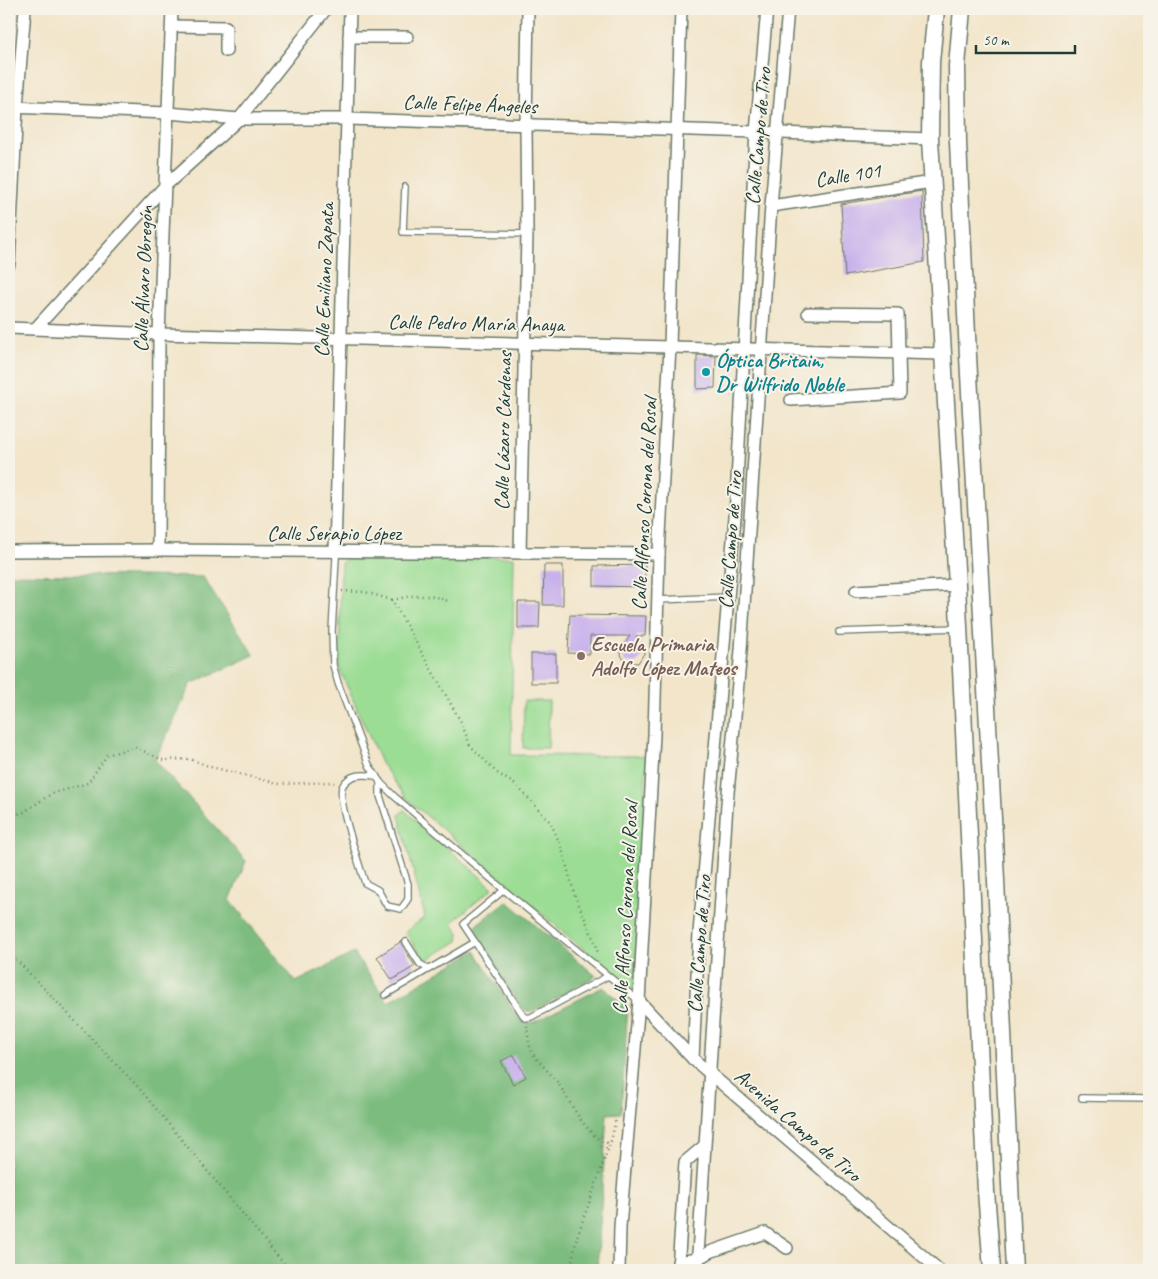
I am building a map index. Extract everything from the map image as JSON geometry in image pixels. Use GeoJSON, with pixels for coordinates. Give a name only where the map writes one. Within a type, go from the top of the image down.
{"type":"FeatureCollection","features":[{"type":"Feature","properties":{"kind":"main road"},"geometry":{"type":"LineString","coordinates":[[936,9],[931,62],[930,140],[957,585],[986,1191],[992,1270]]}},
{"type":"Feature","properties":{"kind":"main road"},"geometry":{"type":"LineString","coordinates":[[962,9],[956,66],[958,142],[1014,1270]]}},
{"type":"Feature","properties":{"kind":"main road"},"geometry":{"type":"LineString","coordinates":[[958,607],[981,606]]}},
{"type":"Feature","properties":{"kind":"main road"},"geometry":{"type":"LineString","coordinates":[[986,1191],[994,1188],[1010,1190]]}},
{"type":"Feature","properties":{"kind":"street"},"geometry":{"type":"LineString","coordinates":[[9,264],[13,107],[25,9]]}},
{"type":"Feature","properties":{"kind":"street","name":"Calle Álvaro Obregón"},"geometry":{"type":"LineString","coordinates":[[158,550],[159,334],[172,9]]}},
{"type":"Feature","properties":{"kind":"street"},"geometry":{"type":"LineString","coordinates":[[35,329],[165,186],[239,119],[326,9]]}},
{"type":"Feature","properties":{"kind":"street","name":"Calle Emiliano Zapata"},"geometry":{"type":"LineString","coordinates":[[335,552],[350,9]]}},
{"type":"Feature","properties":{"kind":"street","name":"Calle Lázaro Cárdenas"},"geometry":{"type":"LineString","coordinates":[[520,554],[527,234],[528,9]]}},
{"type":"Feature","properties":{"kind":"street","name":"Calle Alfonso Corona del Rosal"},"geometry":{"type":"LineString","coordinates":[[619,1270],[620,1227],[639,1001],[654,735],[659,554],[670,346],[682,9]]}},
{"type":"Feature","properties":{"kind":"street","name":"Calle Campo de Tiro"},"geometry":{"type":"LineString","coordinates":[[692,1059],[699,933],[735,517],[756,132],[767,9]]}},
{"type":"Feature","properties":{"kind":"street","name":"Calle Campo de Tiro"},"geometry":{"type":"LineString","coordinates":[[698,1265],[727,804],[741,650],[770,206],[788,9]]}},
{"type":"Feature","properties":{"kind":"street"},"geometry":{"type":"LineString","coordinates":[[172,26],[226,27],[226,52]]}},
{"type":"Feature","properties":{"kind":"street"},"geometry":{"type":"LineString","coordinates":[[349,37],[407,37]]}},
{"type":"Feature","properties":{"kind":"street","name":"Calle Felipe Ángeles"},"geometry":{"type":"LineString","coordinates":[[13,107],[168,113],[239,119],[347,119],[678,129],[930,140]]}},
{"type":"Feature","properties":{"kind":"street","name":"Calle 101"},"geometry":{"type":"LineString","coordinates":[[770,206],[932,182]]}},
{"type":"Feature","properties":{"kind":"street"},"geometry":{"type":"LineString","coordinates":[[791,400],[900,393],[898,314],[808,313]]}},
{"type":"Feature","properties":{"kind":"street","name":"Calle Pedro María Anaya"},"geometry":{"type":"LineString","coordinates":[[9,328],[159,334],[942,354]]}},
{"type":"Feature","properties":{"kind":"street","name":"Calle Serapio López"},"geometry":{"type":"LineString","coordinates":[[9,551],[158,550],[659,554]]}},
{"type":"Feature","properties":{"kind":"street"},"geometry":{"type":"LineString","coordinates":[[856,591],[957,585]]}},
{"type":"Feature","properties":{"kind":"street"},"geometry":{"type":"LineString","coordinates":[[725,649],[741,650]]}},
{"type":"Feature","properties":{"kind":"street"},"geometry":{"type":"LineString","coordinates":[[710,804],[727,804]]}},
{"type":"Feature","properties":{"kind":"street"},"geometry":{"type":"LineString","coordinates":[[699,933],[718,935]]}},
{"type":"Feature","properties":{"kind":"street","name":"Avenida Campo de Tiro"},"geometry":{"type":"LineString","coordinates":[[639,1001],[692,1059],[939,1270]]}},
{"type":"Feature","properties":{"kind":"street"},"geometry":{"type":"LineString","coordinates":[[704,1146],[685,1162],[678,1266],[698,1265],[710,1252],[765,1233],[787,1248]]}},
{"type":"Feature","properties":{"kind":"lane"},"geometry":{"type":"LineString","coordinates":[[404,187],[403,232],[527,234]]}},
{"type":"Feature","properties":{"kind":"lane"},"geometry":{"type":"LineString","coordinates":[[335,552],[332,631],[333,664],[369,765],[380,782],[504,890],[639,1001]]}},
{"type":"Feature","properties":{"kind":"lane"},"geometry":{"type":"LineString","coordinates":[[658,600],[729,597]]}},
{"type":"Feature","properties":{"kind":"lane"},"geometry":{"type":"LineString","coordinates":[[839,632],[959,628]]}},
{"type":"Feature","properties":{"kind":"lane"},"geometry":{"type":"LineString","coordinates":[[376,776],[362,774],[350,777],[342,788],[341,802],[365,883],[378,890],[387,906],[401,909],[408,899],[408,884],[380,796],[380,782]]}},
{"type":"Feature","properties":{"kind":"lane"},"geometry":{"type":"LineString","coordinates":[[504,890],[463,924],[525,1018],[531,1017],[608,976]]}},
{"type":"Feature","properties":{"kind":"lane"},"geometry":{"type":"LineString","coordinates":[[406,942],[420,964],[429,969]]}},
{"type":"Feature","properties":{"kind":"lane"},"geometry":{"type":"LineString","coordinates":[[386,995],[475,942]]}},
{"type":"Feature","properties":{"kind":"lane"},"geometry":{"type":"LineString","coordinates":[[1082,1098],[1149,1099]]}},
{"type":"Feature","properties":{"kind":"path"},"geometry":{"type":"LineString","coordinates":[[334,591],[364,592],[392,600],[412,596],[433,596],[448,601]]}},
{"type":"Feature","properties":{"kind":"path"},"geometry":{"type":"LineString","coordinates":[[392,600],[461,722],[470,745],[496,772],[517,786],[551,823],[562,849],[575,896],[596,944],[599,969]]}},
{"type":"Feature","properties":{"kind":"path"},"geometry":{"type":"LineString","coordinates":[[9,817],[24,812],[51,794],[88,783],[107,755],[134,747],[162,760],[190,759],[212,767],[280,784],[332,782],[342,788]]}},
{"type":"Feature","properties":{"kind":"path"},"geometry":{"type":"LineString","coordinates":[[9,952],[139,1088],[289,1270]]}},
{"type":"Feature","properties":{"kind":"path"},"geometry":{"type":"LineString","coordinates":[[525,1018],[531,1049],[592,1132],[601,1141],[607,1143],[606,1156]]}},
{"type":"Feature","properties":{"kind":"path"},"geometry":{"type":"LineString","coordinates":[[570,1270],[577,1237],[606,1156],[617,1114]]}},
{"type":"Feature","properties":{"kind":"green space"},"geometry":{"type":"Polygon","coordinates":[[[514,557],[511,755],[647,756],[634,992],[407,799],[381,763],[339,668],[341,563],[347,558],[514,557]]]}},
{"type":"Feature","properties":{"kind":"green space"},"geometry":{"type":"Polygon","coordinates":[[[9,574],[203,577],[254,655],[191,684],[155,760],[246,861],[230,900],[296,982],[354,953],[388,1002],[475,951],[517,1016],[524,1023],[534,1022],[603,987],[624,1005],[628,1005],[621,1113],[607,1114],[597,1270],[9,1270],[9,574]]]}},
{"type":"Feature","properties":{"kind":"green space"},"geometry":{"type":"Polygon","coordinates":[[[524,701],[549,701],[548,748],[523,748],[524,701]]]}},
{"type":"Feature","properties":{"kind":"green space"},"geometry":{"type":"Polygon","coordinates":[[[404,810],[493,888],[452,922],[459,934],[458,941],[425,961],[405,932],[425,917],[399,815],[404,810]]]}},
{"type":"Feature","properties":{"kind":"green space"},"geometry":{"type":"Polygon","coordinates":[[[507,901],[596,976],[533,1011],[521,1008],[472,928],[507,901]]]}},
{"type":"Feature","properties":{"kind":"building"},"geometry":{"type":"Polygon","coordinates":[[[922,191],[924,262],[845,276],[841,204],[922,191]]]}},
{"type":"Feature","properties":{"kind":"building","name":"Óptica Britain, Dr Wilfrido Noble"},"geometry":{"type":"Polygon","coordinates":[[[697,355],[716,356],[715,388],[697,389],[697,355]]]}},
{"type":"Feature","properties":{"kind":"building"},"geometry":{"type":"Polygon","coordinates":[[[544,565],[563,565],[563,605],[543,605],[544,565]]]}},
{"type":"Feature","properties":{"kind":"building"},"geometry":{"type":"Polygon","coordinates":[[[645,565],[645,587],[594,586],[594,566],[645,565]]]}},
{"type":"Feature","properties":{"kind":"building"},"geometry":{"type":"Polygon","coordinates":[[[518,602],[540,602],[539,628],[518,628],[518,602]]]}},
{"type":"Feature","properties":{"kind":"building"},"geometry":{"type":"Polygon","coordinates":[[[570,615],[646,616],[645,636],[636,636],[645,652],[638,663],[625,662],[619,651],[630,636],[590,636],[590,654],[568,653],[570,615]]]}},
{"type":"Feature","properties":{"kind":"building"},"geometry":{"type":"Polygon","coordinates":[[[531,654],[556,654],[556,683],[531,683],[531,654]]]}},
{"type":"Feature","properties":{"kind":"building"},"geometry":{"type":"Polygon","coordinates":[[[402,941],[402,945],[415,966],[392,980],[377,957],[402,941]]]}},
{"type":"Feature","properties":{"kind":"building"},"geometry":{"type":"Polygon","coordinates":[[[514,1055],[526,1077],[513,1084],[501,1061],[514,1055]]]}},
{"type":"Feature","properties":{"kind":"place","name":"Óptica Britain, Dr Wilfrido Noble"},"geometry":{"type":"Point","coordinates":[706,372]}},
{"type":"Feature","properties":{"kind":"place","name":"Escuela Primaria Adolfo López Mateos"},"geometry":{"type":"Point","coordinates":[581,656]}}]}
